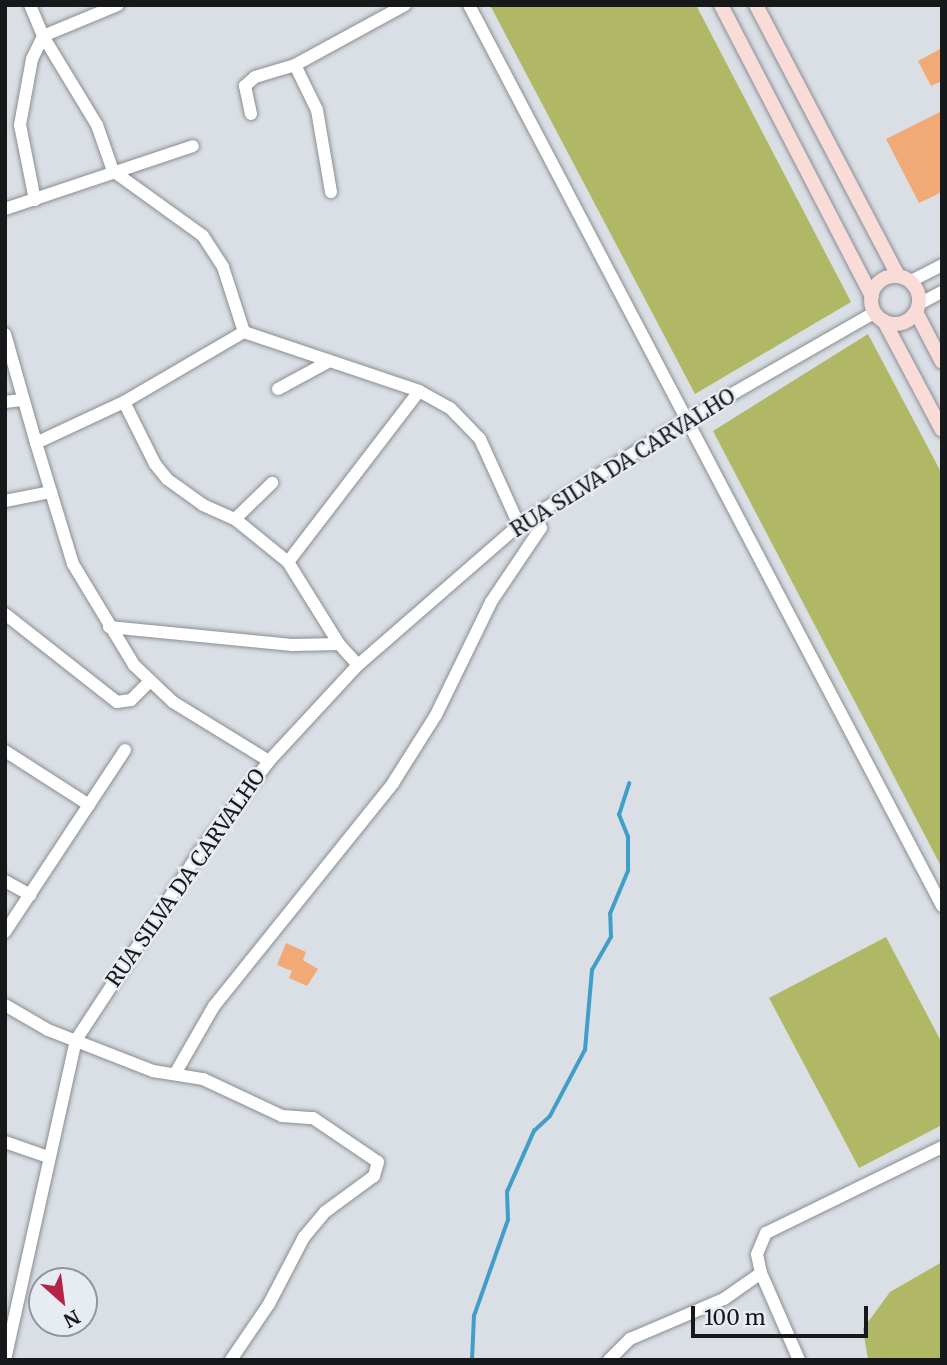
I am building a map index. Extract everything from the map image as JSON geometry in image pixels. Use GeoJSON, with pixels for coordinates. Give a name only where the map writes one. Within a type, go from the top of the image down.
{"type":"FeatureCollection","features":[{"type":"Feature","properties":{"kind":"main road"},"geometry":{"type":"LineString","coordinates":[[721,5],[872,296],[879,317],[942,430]]}},
{"type":"Feature","properties":{"kind":"main road"},"geometry":{"type":"LineString","coordinates":[[756,5],[904,278],[942,362]]}},
{"type":"Feature","properties":{"kind":"main road"},"geometry":{"type":"LineString","coordinates":[[872,296],[882,280],[904,278]]}},
{"type":"Feature","properties":{"kind":"main road"},"geometry":{"type":"LineString","coordinates":[[879,317],[904,322],[918,308]]}},
{"type":"Feature","properties":{"kind":"street"},"geometry":{"type":"LineString","coordinates":[[30,5],[43,36],[97,125],[113,171],[203,236],[223,267],[244,332]]}},
{"type":"Feature","properties":{"kind":"street"},"geometry":{"type":"LineString","coordinates":[[35,200],[20,125],[28,74],[43,36],[118,5]]}},
{"type":"Feature","properties":{"kind":"street"},"geometry":{"type":"LineString","coordinates":[[251,114],[245,86],[256,77],[295,65],[405,5]]}},
{"type":"Feature","properties":{"kind":"street"},"geometry":{"type":"LineString","coordinates":[[469,5],[685,421],[942,906]]}},
{"type":"Feature","properties":{"kind":"street"},"geometry":{"type":"LineString","coordinates":[[295,65],[317,110],[331,192]]}},
{"type":"Feature","properties":{"kind":"street"},"geometry":{"type":"LineString","coordinates":[[5,209],[193,146]]}},
{"type":"Feature","properties":{"kind":"street"},"geometry":{"type":"LineString","coordinates":[[904,278],[942,265]]}},
{"type":"Feature","properties":{"kind":"street"},"geometry":{"type":"LineString","coordinates":[[918,308],[942,292]]}},
{"type":"Feature","properties":{"kind":"street","name":"RUA SILVA DA CARVALHO"},"geometry":{"type":"LineString","coordinates":[[5,1360],[16,1326],[48,1157],[76,1040],[183,876],[269,761],[358,665],[519,525],[685,421],[879,317]]}},
{"type":"Feature","properties":{"kind":"street"},"geometry":{"type":"LineString","coordinates":[[36,443],[124,402],[244,332],[419,391],[466,420],[480,439],[519,525]]}},
{"type":"Feature","properties":{"kind":"street"},"geometry":{"type":"LineString","coordinates":[[5,334],[22,400],[73,564],[110,626],[150,681],[173,702],[269,761]]}},
{"type":"Feature","properties":{"kind":"street"},"geometry":{"type":"LineString","coordinates":[[278,389],[328,362]]}},
{"type":"Feature","properties":{"kind":"street"},"geometry":{"type":"LineString","coordinates":[[288,562],[419,391]]}},
{"type":"Feature","properties":{"kind":"street"},"geometry":{"type":"LineString","coordinates":[[5,402],[22,400]]}},
{"type":"Feature","properties":{"kind":"street"},"geometry":{"type":"LineString","coordinates":[[124,402],[155,464],[167,479],[203,505],[235,519],[288,562],[339,644],[358,665]]}},
{"type":"Feature","properties":{"kind":"street"},"geometry":{"type":"LineString","coordinates":[[235,519],[272,483]]}},
{"type":"Feature","properties":{"kind":"street"},"geometry":{"type":"LineString","coordinates":[[5,501],[51,492]]}},
{"type":"Feature","properties":{"kind":"street"},"geometry":{"type":"LineString","coordinates":[[176,1072],[214,1006],[393,783],[436,715],[491,602],[541,528],[535,515]]}},
{"type":"Feature","properties":{"kind":"street"},"geometry":{"type":"LineString","coordinates":[[5,614],[117,702],[131,700],[150,681]]}},
{"type":"Feature","properties":{"kind":"street"},"geometry":{"type":"LineString","coordinates":[[110,626],[292,645],[339,644]]}},
{"type":"Feature","properties":{"kind":"street"},"geometry":{"type":"LineString","coordinates":[[5,932],[125,750]]}},
{"type":"Feature","properties":{"kind":"street"},"geometry":{"type":"LineString","coordinates":[[5,751],[89,805]]}},
{"type":"Feature","properties":{"kind":"street"},"geometry":{"type":"LineString","coordinates":[[5,881],[30,895]]}},
{"type":"Feature","properties":{"kind":"street"},"geometry":{"type":"LineString","coordinates":[[5,1005],[48,1030],[153,1070],[176,1072],[237,1092],[282,1116],[313,1118],[378,1162],[374,1176],[325,1212],[304,1237],[270,1304],[231,1360]]}},
{"type":"Feature","properties":{"kind":"street"},"geometry":{"type":"LineString","coordinates":[[6,1145],[48,1157]]}},
{"type":"Feature","properties":{"kind":"street"},"geometry":{"type":"LineString","coordinates":[[799,1360],[761,1273],[757,1254],[766,1233],[942,1147]]}},
{"type":"Feature","properties":{"kind":"street"},"geometry":{"type":"LineString","coordinates":[[609,1360],[630,1339],[724,1299],[761,1273]]}},
{"type":"Feature","properties":{"kind":"green space"},"geometry":{"type":"Polygon","coordinates":[[[490,5],[696,5],[851,302],[695,394],[490,5]]]}},
{"type":"Feature","properties":{"kind":"green space"},"geometry":{"type":"Polygon","coordinates":[[[868,334],[942,474],[942,868],[713,431],[868,334]]]}},
{"type":"Feature","properties":{"kind":"green space"},"geometry":{"type":"Polygon","coordinates":[[[886,937],[942,1043],[942,1125],[859,1168],[769,998],[886,937]]]}},
{"type":"Feature","properties":{"kind":"green space"},"geometry":{"type":"Polygon","coordinates":[[[942,1262],[942,1360],[868,1360],[863,1329],[890,1292],[942,1262]]]}},
{"type":"Feature","properties":{"kind":"building"},"geometry":{"type":"Polygon","coordinates":[[[942,48],[942,81],[931,86],[918,61],[942,48]]]}},
{"type":"Feature","properties":{"kind":"building"},"geometry":{"type":"Polygon","coordinates":[[[942,111],[942,192],[919,203],[886,139],[942,111]]]}},
{"type":"Feature","properties":{"kind":"building"},"geometry":{"type":"Polygon","coordinates":[[[286,943],[306,952],[303,960],[318,969],[307,986],[289,978],[292,971],[277,965],[286,943]]]}},
{"type":"Feature","properties":{"kind":"waterway"},"geometry":{"type":"LineString","coordinates":[[472,1360],[474,1316],[508,1220],[507,1192],[534,1131],[550,1116],[585,1050],[592,970],[611,937],[610,914],[628,871],[628,837],[619,815],[629,784]]}}]}
